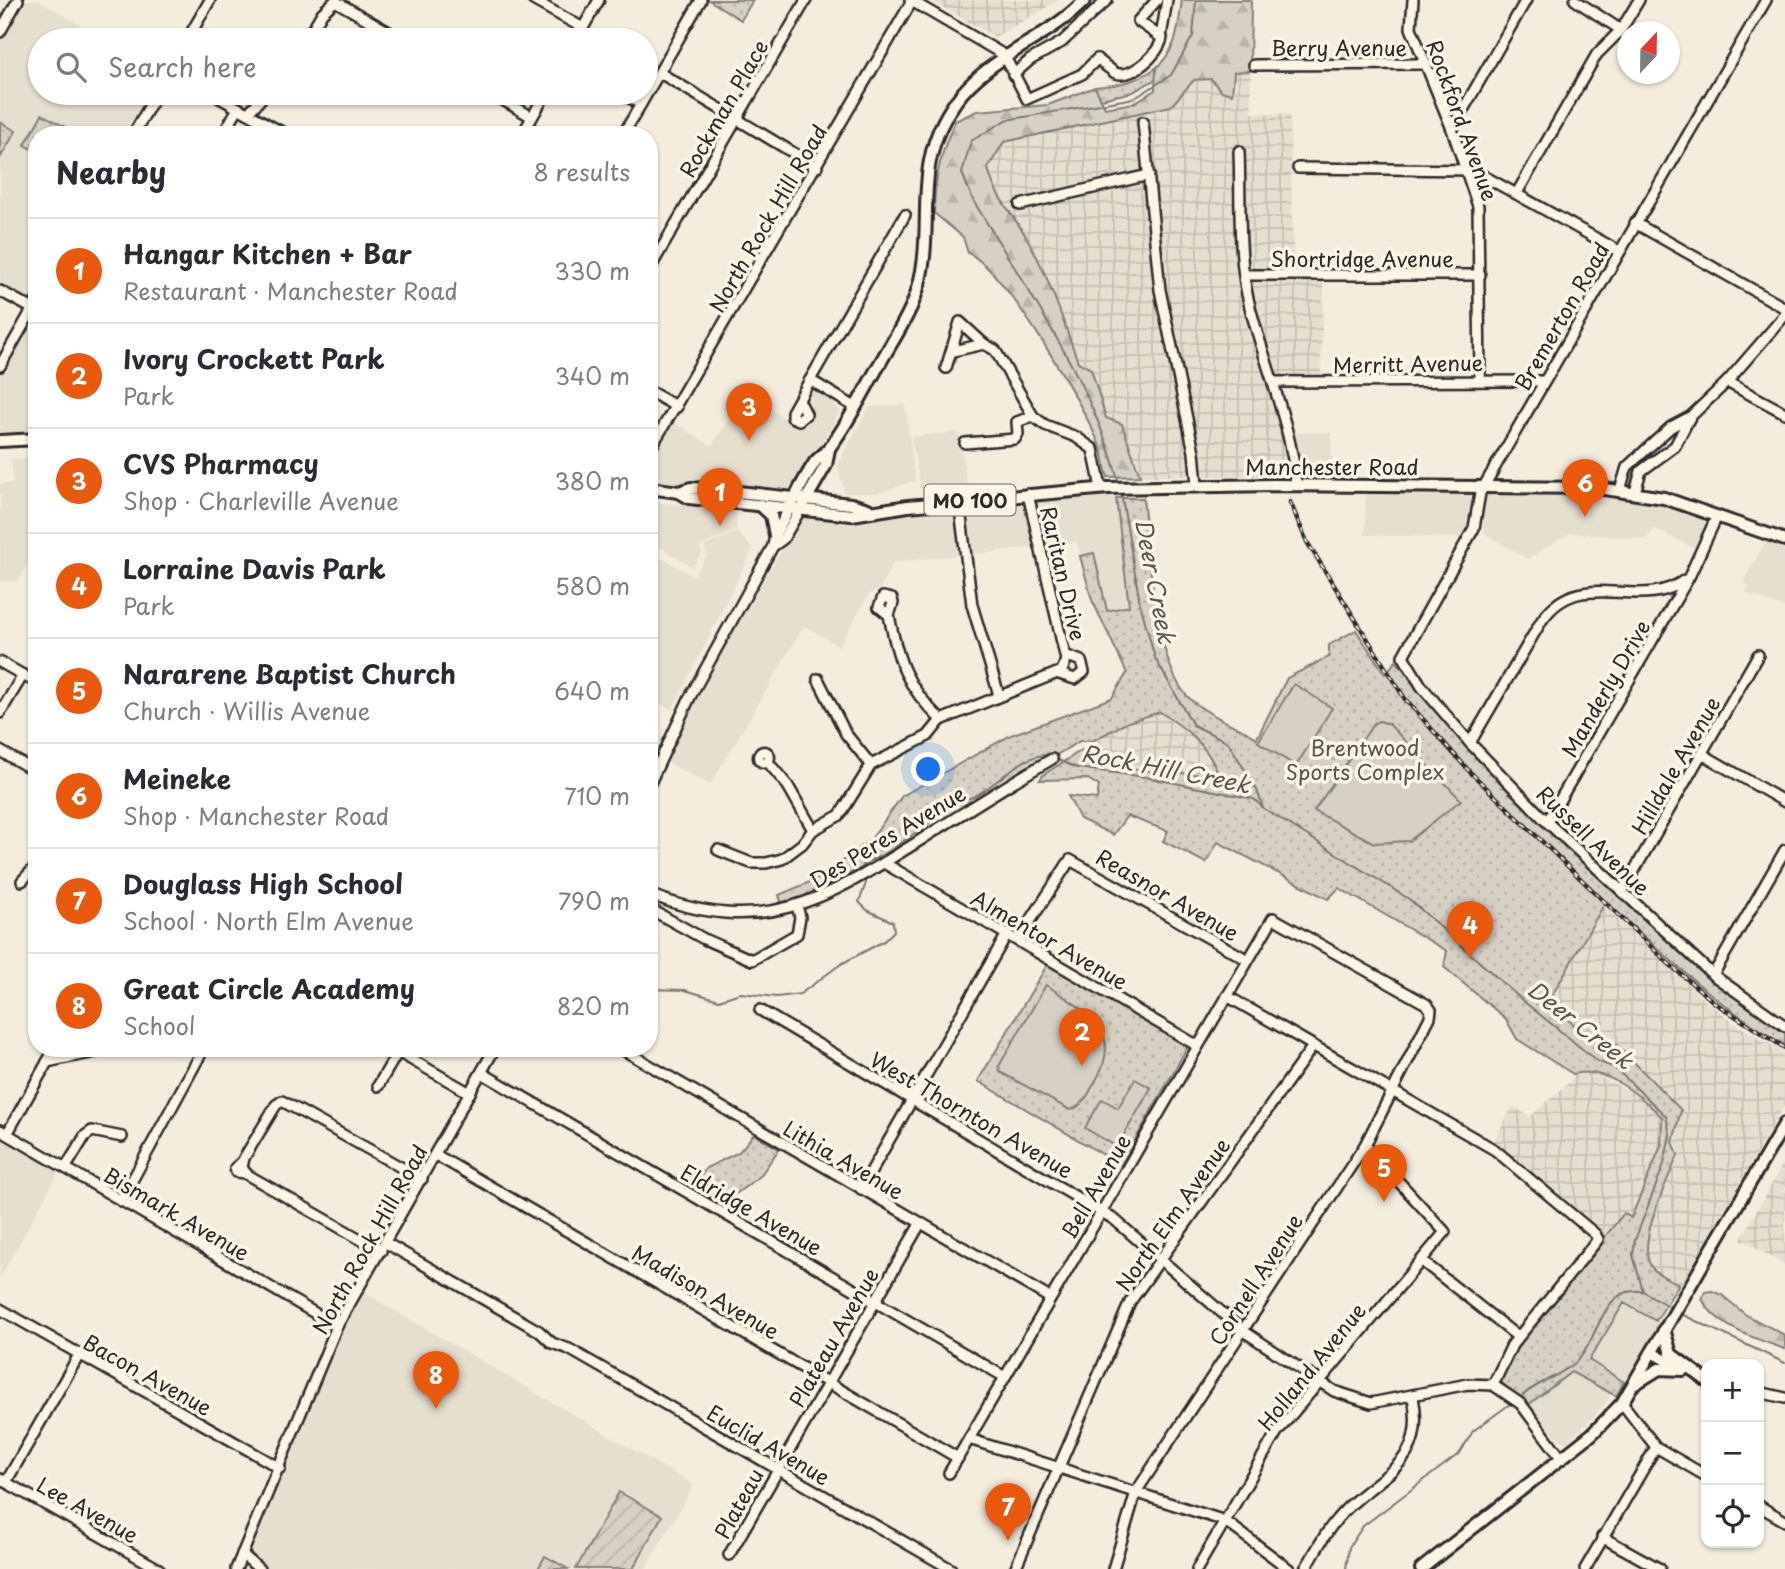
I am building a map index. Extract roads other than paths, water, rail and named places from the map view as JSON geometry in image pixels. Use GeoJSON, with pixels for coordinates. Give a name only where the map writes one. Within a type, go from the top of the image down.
{"type":"FeatureCollection","features":[{"type":"Feature","properties":{"kind":"main road"},"geometry":{"type":"LineString","coordinates":[[795,509],[817,460],[829,449],[855,407],[912,306],[922,276],[926,247],[924,189],[928,163],[939,132],[956,102],[978,76],[1004,55],[1055,24],[1085,0]]}},
{"type":"Feature","properties":{"kind":"main road"},"geometry":{"type":"LineString","coordinates":[[0,441],[28,439]]}},
{"type":"Feature","properties":{"kind":"main road"},"geometry":{"type":"LineString","coordinates":[[801,498],[816,482],[826,465],[829,449]]}},
{"type":"Feature","properties":{"kind":"main road"},"geometry":{"type":"LineString","coordinates":[[816,482],[818,494],[826,502]]}},
{"type":"Feature","properties":{"kind":"main road","name":"Manchester Road"},"geometry":{"type":"LineString","coordinates":[[658,489],[679,492],[689,498],[852,515],[871,510],[1028,494],[1149,486],[1484,486],[1620,490],[1717,516],[1785,540]]}},
{"type":"Feature","properties":{"kind":"main road","name":"Manchester Road"},"geometry":{"type":"LineString","coordinates":[[679,492],[691,488],[801,498],[871,510]]}},
{"type":"Feature","properties":{"kind":"main road"},"geometry":{"type":"LineString","coordinates":[[760,506],[771,515],[774,540]]}},
{"type":"Feature","properties":{"kind":"main road"},"geometry":{"type":"LineString","coordinates":[[1421,1569],[1562,1459],[1592,1434],[1622,1403],[1785,1123]]}},
{"type":"Feature","properties":{"kind":"main road"},"geometry":{"type":"LineString","coordinates":[[1667,1325],[1671,1354],[1701,1376]]}},
{"type":"Feature","properties":{"kind":"main road"},"geometry":{"type":"LineString","coordinates":[[1633,1385],[1659,1369],[1683,1370]]}},
{"type":"Feature","properties":{"kind":"street"},"geometry":{"type":"LineString","coordinates":[[0,32],[18,0]]}},
{"type":"Feature","properties":{"kind":"street"},"geometry":{"type":"LineString","coordinates":[[194,28],[210,0]]}},
{"type":"Feature","properties":{"kind":"street"},"geometry":{"type":"LineString","coordinates":[[320,0],[323,12]]}},
{"type":"Feature","properties":{"kind":"street"},"geometry":{"type":"LineString","coordinates":[[533,0],[583,28],[599,0]]}},
{"type":"Feature","properties":{"kind":"street"},"geometry":{"type":"LineString","coordinates":[[658,76],[701,0]]}},
{"type":"Feature","properties":{"kind":"street","name":"Rockman Place"},"geometry":{"type":"LineString","coordinates":[[658,255],[806,0]]}},
{"type":"Feature","properties":{"kind":"street"},"geometry":{"type":"LineString","coordinates":[[1013,75],[1030,60],[1062,42],[1107,0]]}},
{"type":"Feature","properties":{"kind":"street"},"geometry":{"type":"LineString","coordinates":[[1157,0],[1138,21],[1161,37]]}},
{"type":"Feature","properties":{"kind":"street"},"geometry":{"type":"LineString","coordinates":[[911,1],[1004,55],[1027,99],[1082,74],[1097,59],[1121,75],[1132,72],[1161,47],[1167,0]]}},
{"type":"Feature","properties":{"kind":"street","name":"Rockford Avenue"},"geometry":{"type":"LineString","coordinates":[[1413,0],[1412,28],[1452,129],[1478,206],[1480,379]]}},
{"type":"Feature","properties":{"kind":"street"},"geometry":{"type":"LineString","coordinates":[[1452,129],[1526,0]]}},
{"type":"Feature","properties":{"kind":"street"},"geometry":{"type":"LineString","coordinates":[[1575,0],[1617,27]]}},
{"type":"Feature","properties":{"kind":"street"},"geometry":{"type":"LineString","coordinates":[[1626,21],[1639,0]]}},
{"type":"Feature","properties":{"kind":"street","name":"Bremerton Road"},"geometry":{"type":"LineString","coordinates":[[1403,656],[1474,528],[1478,496],[1766,0]]}},
{"type":"Feature","properties":{"kind":"street"},"geometry":{"type":"LineString","coordinates":[[313,28],[323,12],[336,1],[382,28]]}},
{"type":"Feature","properties":{"kind":"street","name":"North Rock Hill Road"},"geometry":{"type":"LineString","coordinates":[[658,437],[911,1]]}},
{"type":"Feature","properties":{"kind":"street"},"geometry":{"type":"LineString","coordinates":[[1517,193],[1597,54],[1617,34]]}},
{"type":"Feature","properties":{"kind":"street","name":"Berry Avenue"},"geometry":{"type":"LineString","coordinates":[[1254,65],[1424,64]]}},
{"type":"Feature","properties":{"kind":"street"},"geometry":{"type":"LineString","coordinates":[[660,73],[817,167]]}},
{"type":"Feature","properties":{"kind":"street"},"geometry":{"type":"LineString","coordinates":[[138,126],[150,105]]}},
{"type":"Feature","properties":{"kind":"street"},"geometry":{"type":"LineString","coordinates":[[233,105],[271,126]]}},
{"type":"Feature","properties":{"kind":"street"},"geometry":{"type":"LineString","coordinates":[[248,113],[255,105]]}},
{"type":"Feature","properties":{"kind":"street"},"geometry":{"type":"LineString","coordinates":[[512,105],[532,117]]}},
{"type":"Feature","properties":{"kind":"street"},"geometry":{"type":"LineString","coordinates":[[527,126],[539,105]]}},
{"type":"Feature","properties":{"kind":"street"},"geometry":{"type":"LineString","coordinates":[[628,126],[640,105]]}},
{"type":"Feature","properties":{"kind":"street"},"geometry":{"type":"LineString","coordinates":[[228,126],[238,108]]}},
{"type":"Feature","properties":{"kind":"street"},"geometry":{"type":"LineString","coordinates":[[1143,121],[1160,290],[1194,452],[1197,485]]}},
{"type":"Feature","properties":{"kind":"street"},"geometry":{"type":"LineString","coordinates":[[1239,151],[1244,275],[1273,382],[1296,485]]}},
{"type":"Feature","properties":{"kind":"street"},"geometry":{"type":"LineString","coordinates":[[1298,168],[1466,169],[1484,174],[1619,251]]}},
{"type":"Feature","properties":{"kind":"street"},"geometry":{"type":"LineString","coordinates":[[1020,205],[1149,175]]}},
{"type":"Feature","properties":{"kind":"street"},"geometry":{"type":"LineString","coordinates":[[799,400],[905,215]]}},
{"type":"Feature","properties":{"kind":"street"},"geometry":{"type":"LineString","coordinates":[[1635,223],[1785,308]]}},
{"type":"Feature","properties":{"kind":"street","name":"Shortridge Avenue"},"geometry":{"type":"LineString","coordinates":[[1244,275],[1480,275]]}},
{"type":"Feature","properties":{"kind":"street"},"geometry":{"type":"LineString","coordinates":[[0,290],[28,304]]}},
{"type":"Feature","properties":{"kind":"street"},"geometry":{"type":"LineString","coordinates":[[1620,490],[1627,467],[1671,427],[1690,417],[1727,382],[1785,315]]}},
{"type":"Feature","properties":{"kind":"street"},"geometry":{"type":"LineString","coordinates":[[0,366],[28,319]]}},
{"type":"Feature","properties":{"kind":"street"},"geometry":{"type":"LineString","coordinates":[[946,368],[960,322],[984,344],[995,350],[1033,416],[1045,425],[1076,437],[1093,449],[1105,488]]}},
{"type":"Feature","properties":{"kind":"street"},"geometry":{"type":"LineString","coordinates":[[953,351],[984,344]]}},
{"type":"Feature","properties":{"kind":"street"},"geometry":{"type":"LineString","coordinates":[[810,380],[855,407]]}},
{"type":"Feature","properties":{"kind":"street","name":"Merritt Avenue"},"geometry":{"type":"LineString","coordinates":[[1273,382],[1543,380]]}},
{"type":"Feature","properties":{"kind":"street"},"geometry":{"type":"LineString","coordinates":[[1727,382],[1785,414]]}},
{"type":"Feature","properties":{"kind":"street"},"geometry":{"type":"LineString","coordinates":[[658,396],[677,407]]}},
{"type":"Feature","properties":{"kind":"street"},"geometry":{"type":"LineString","coordinates":[[965,443],[1015,439],[1018,434],[1017,422],[1033,416]]}},
{"type":"Feature","properties":{"kind":"street"},"geometry":{"type":"LineString","coordinates":[[1635,492],[1641,471],[1675,446],[1690,417]]}},
{"type":"Feature","properties":{"kind":"street","name":"Raritan Drive"},"geometry":{"type":"LineString","coordinates":[[1028,494],[1066,658]]}},
{"type":"Feature","properties":{"kind":"street"},"geometry":{"type":"LineString","coordinates":[[959,501],[972,605],[999,695]]}},
{"type":"Feature","properties":{"kind":"street"},"geometry":{"type":"LineString","coordinates":[[658,765],[690,696],[774,540],[795,509]]}},
{"type":"Feature","properties":{"kind":"street","name":"Manderly Drive"},"geometry":{"type":"LineString","coordinates":[[1547,822],[1689,577],[1717,516]]}},
{"type":"Feature","properties":{"kind":"street"},"geometry":{"type":"LineString","coordinates":[[1470,743],[1542,620],[1556,604],[1572,595],[1595,590],[1654,593],[1670,589],[1689,577]]}},
{"type":"Feature","properties":{"kind":"street","name":"Manderly Drive"},"geometry":{"type":"LineString","coordinates":[[1654,593],[1671,608]]}},
{"type":"Feature","properties":{"kind":"street"},"geometry":{"type":"LineString","coordinates":[[889,615],[894,644],[906,678],[923,703],[941,720]]}},
{"type":"Feature","properties":{"kind":"street","name":"Hilldale Avenue"},"geometry":{"type":"LineString","coordinates":[[1622,892],[1758,655]]}},
{"type":"Feature","properties":{"kind":"street","name":"Russell Avenue"},"geometry":{"type":"LineString","coordinates":[[1403,656],[1422,688],[1470,743],[1547,822],[1713,975],[1785,1026]]}},
{"type":"Feature","properties":{"kind":"street"},"geometry":{"type":"LineString","coordinates":[[718,850],[736,859],[766,863],[789,854],[813,830],[841,815],[871,765],[928,736],[941,720],[999,695],[1059,674],[1075,679],[1084,672],[1081,660],[1066,658],[1059,674]]}},
{"type":"Feature","properties":{"kind":"street"},"geometry":{"type":"LineString","coordinates":[[0,662],[28,678]]}},
{"type":"Feature","properties":{"kind":"street"},"geometry":{"type":"LineString","coordinates":[[0,713],[23,675]]}},
{"type":"Feature","properties":{"kind":"street"},"geometry":{"type":"LineString","coordinates":[[818,679],[846,734],[871,765]]}},
{"type":"Feature","properties":{"kind":"street"},"geometry":{"type":"LineString","coordinates":[[0,751],[28,767]]}},
{"type":"Feature","properties":{"kind":"street"},"geometry":{"type":"LineString","coordinates":[[1702,754],[1785,802]]}},
{"type":"Feature","properties":{"kind":"street","name":"Des Peres Avenue"},"geometry":{"type":"LineString","coordinates":[[658,897],[686,906],[741,914],[797,906],[831,894],[864,875],[1052,759]]}},
{"type":"Feature","properties":{"kind":"street"},"geometry":{"type":"LineString","coordinates":[[767,761],[788,786],[813,830]]}},
{"type":"Feature","properties":{"kind":"street"},"geometry":{"type":"LineString","coordinates":[[1713,975],[1785,850]]}},
{"type":"Feature","properties":{"kind":"street","name":"Reasnor Avenue"},"geometry":{"type":"LineString","coordinates":[[1018,940],[1070,860],[1248,960]]}},
{"type":"Feature","properties":{"kind":"street","name":"Almentor Avenue"},"geometry":{"type":"LineString","coordinates":[[884,863],[1198,1046]]}},
{"type":"Feature","properties":{"kind":"street"},"geometry":{"type":"LineString","coordinates":[[22,881],[28,875]]}},
{"type":"Feature","properties":{"kind":"street"},"geometry":{"type":"LineString","coordinates":[[658,913],[704,939],[752,960],[797,934],[800,917],[797,906]]}},
{"type":"Feature","properties":{"kind":"street","name":"Bell Avenue"},"geometry":{"type":"LineString","coordinates":[[948,1473],[1273,918],[1426,1004],[1431,1010]]}},
{"type":"Feature","properties":{"kind":"street"},"geometry":{"type":"LineString","coordinates":[[861,1189],[1007,934]]}},
{"type":"Feature","properties":{"kind":"street"},"geometry":{"type":"LineString","coordinates":[[1227,996],[1495,1150],[1598,1239],[1518,1338],[1493,1385],[1521,1404],[1562,1459]]}},
{"type":"Feature","properties":{"kind":"street","name":"West Thornton Avenue"},"geometry":{"type":"LineString","coordinates":[[760,1010],[1100,1210],[1133,1234],[1242,1330],[1318,1382],[1352,1399],[1371,1403],[1413,1397],[1468,1384],[1493,1385]]}},
{"type":"Feature","properties":{"kind":"street","name":"Cornell Avenue"},"geometry":{"type":"LineString","coordinates":[[1113,1569],[1136,1492],[1365,1145],[1431,1010]]}},
{"type":"Feature","properties":{"kind":"street","name":"North Elm Avenue"},"geometry":{"type":"LineString","coordinates":[[1015,1569],[1130,1302],[1313,1046]]}},
{"type":"Feature","properties":{"kind":"street"},"geometry":{"type":"LineString","coordinates":[[3,1132],[50,1057]]}},
{"type":"Feature","properties":{"kind":"street"},"geometry":{"type":"LineString","coordinates":[[47,1062],[71,1057]]}},
{"type":"Feature","properties":{"kind":"street"},"geometry":{"type":"LineString","coordinates":[[121,1201],[199,1057]]}},
{"type":"Feature","properties":{"kind":"street"},"geometry":{"type":"LineString","coordinates":[[378,1086],[392,1057]]}},
{"type":"Feature","properties":{"kind":"street"},"geometry":{"type":"LineString","coordinates":[[409,1057],[470,1093]]}},
{"type":"Feature","properties":{"kind":"street","name":"North Rock Hill Road"},"geometry":{"type":"LineString","coordinates":[[236,1569],[337,1326],[490,1057]]}},
{"type":"Feature","properties":{"kind":"street","name":"Lithia Avenue"},"geometry":{"type":"LineString","coordinates":[[635,1057],[1050,1298]]}},
{"type":"Feature","properties":{"kind":"street","name":"Eldridge Avenue"},"geometry":{"type":"LineString","coordinates":[[482,1073],[1003,1376]]}},
{"type":"Feature","properties":{"kind":"street","name":"Euclid Avenue"},"geometry":{"type":"LineString","coordinates":[[422,1178],[282,1103],[244,1167],[383,1247],[539,1331],[556,1337],[569,1349],[951,1569]]}},
{"type":"Feature","properties":{"kind":"street"},"geometry":{"type":"LineString","coordinates":[[66,1167],[85,1136],[92,1131],[122,1137]]}},
{"type":"Feature","properties":{"kind":"street","name":"Bismark Avenue"},"geometry":{"type":"LineString","coordinates":[[3,1132],[337,1326]]}},
{"type":"Feature","properties":{"kind":"street","name":"Holland Avenue"},"geometry":{"type":"LineString","coordinates":[[1197,1569],[1277,1432],[1445,1232],[1365,1145]]}},
{"type":"Feature","properties":{"kind":"street","name":"Madison Avenue"},"geometry":{"type":"LineString","coordinates":[[436,1155],[958,1458]]}},
{"type":"Feature","properties":{"kind":"street","name":"Plateau Avenue"},"geometry":{"type":"LineString","coordinates":[[778,1468],[920,1224]]}},
{"type":"Feature","properties":{"kind":"street"},"geometry":{"type":"LineString","coordinates":[[1422,1261],[1518,1338]]}},
{"type":"Feature","properties":{"kind":"street","name":"Bacon Avenue"},"geometry":{"type":"LineString","coordinates":[[0,1309],[280,1468]]}},
{"type":"Feature","properties":{"kind":"street"},"geometry":{"type":"LineString","coordinates":[[1651,1352],[1701,1378]]}},
{"type":"Feature","properties":{"kind":"street"},"geometry":{"type":"LineString","coordinates":[[3,1481],[79,1355]]}},
{"type":"Feature","properties":{"kind":"street"},"geometry":{"type":"LineString","coordinates":[[1764,1393],[1785,1398]]}},
{"type":"Feature","properties":{"kind":"street"},"geometry":{"type":"LineString","coordinates":[[1305,1569],[1337,1519],[1406,1457],[1417,1427],[1413,1397]]}},
{"type":"Feature","properties":{"kind":"street"},"geometry":{"type":"LineString","coordinates":[[1622,1403],[1634,1415],[1656,1447],[1701,1473]]}},
{"type":"Feature","properties":{"kind":"street"},"geometry":{"type":"LineString","coordinates":[[969,1439],[1224,1521],[1289,1569]]}},
{"type":"Feature","properties":{"kind":"street"},"geometry":{"type":"LineString","coordinates":[[1585,1569],[1656,1447]]}},
{"type":"Feature","properties":{"kind":"street","name":"Plateau"},"geometry":{"type":"LineString","coordinates":[[729,1555],[778,1468]]}},
{"type":"Feature","properties":{"kind":"street","name":"Lee Avenue"},"geometry":{"type":"LineString","coordinates":[[3,1481],[159,1569]]}},
{"type":"Feature","properties":{"kind":"street"},"geometry":{"type":"LineString","coordinates":[[1764,1509],[1785,1521]]}},
{"type":"Feature","properties":{"kind":"street"},"geometry":{"type":"LineString","coordinates":[[1602,1537],[1660,1569]]}},
{"type":"Feature","properties":{"kind":"street"},"geometry":{"type":"LineString","coordinates":[[242,1554],[259,1569]]}},
{"type":"Feature","properties":{"kind":"waterway","name":"Deer Creek"},"geometry":{"type":"LineString","coordinates":[[1119,483],[1107,445],[1075,372],[1036,302],[973,200],[962,173],[971,141],[1006,120],[1135,98],[1171,75],[1193,36],[1196,0]]}},
{"type":"Feature","properties":{"kind":"waterway","name":"Deer Creek"},"geometry":{"type":"LineString","coordinates":[[1121,492],[1140,603],[1155,658],[1193,725],[1228,742],[1257,790],[1263,808],[1409,899],[1522,1000],[1597,1061],[1615,1068],[1666,1116],[1670,1135],[1664,1164],[1635,1240],[1633,1255],[1643,1291],[1671,1308]]}},
{"type":"Feature","properties":{"kind":"waterway","name":"Rock Hill Creek"},"geometry":{"type":"LineString","coordinates":[[862,872],[863,864],[888,852],[929,823],[943,804],[975,796],[1031,758],[1052,755]]}},
{"type":"Feature","properties":{"kind":"waterway","name":"Rock Hill Creek"},"geometry":{"type":"LineString","coordinates":[[1056,759],[1077,768],[1145,777],[1254,799],[1262,807]]}},
{"type":"Feature","properties":{"kind":"waterway","name":"Rock Hill Creek"},"geometry":{"type":"LineString","coordinates":[[658,989],[685,990],[719,1000],[740,993],[777,997],[800,994],[841,964],[884,941],[894,931],[893,922],[867,910],[859,902],[866,883],[864,877]]}},
{"type":"Feature","properties":{"kind":"waterway"},"geometry":{"type":"LineString","coordinates":[[1523,1395],[1575,1363],[1617,1297],[1628,1292],[1642,1291]]}},
{"type":"Feature","properties":{"kind":"waterway","name":"Deer Creek"},"geometry":{"type":"LineString","coordinates":[[1679,1313],[1785,1363]]}},
{"type":"Feature","properties":{"kind":"waterway"},"geometry":{"type":"LineString","coordinates":[[1346,1569],[1349,1547],[1363,1526],[1460,1453],[1473,1431],[1510,1404]]}},
{"type":"Feature","properties":{"kind":"railway"},"geometry":{"type":"LineString","coordinates":[[1290,502],[1307,542],[1405,699],[1470,772],[1668,963],[1715,1003],[1785,1048]]}},
{"type":"Feature","properties":{"kind":"place","name":"CVS Pharmacy"},"geometry":{"type":"Point","coordinates":[749,441]}},
{"type":"Feature","properties":{"kind":"place","name":"Meineke"},"geometry":{"type":"Point","coordinates":[1585,517]}},
{"type":"Feature","properties":{"kind":"place","name":"Hangar Kitchen + Bar"},"geometry":{"type":"Point","coordinates":[720,526]}},
{"type":"Feature","properties":{"kind":"place","name":"Lorraine Davis Park"},"geometry":{"type":"Point","coordinates":[1470,959]}},
{"type":"Feature","properties":{"kind":"place","name":"Ivory Crockett Park"},"geometry":{"type":"Point","coordinates":[1082,1066]}},
{"type":"Feature","properties":{"kind":"place","name":"Nararene Baptist Church"},"geometry":{"type":"Point","coordinates":[1384,1202]}},
{"type":"Feature","properties":{"kind":"place","name":"Great Circle Academy"},"geometry":{"type":"Point","coordinates":[436,1409]}},
{"type":"Feature","properties":{"kind":"place","name":"Douglass High School"},"geometry":{"type":"Point","coordinates":[1008,1541]}},
{"type":"Feature","properties":{"kind":"park label","name":"Brentwood Sports Complex"},"geometry":{"type":"Point","coordinates":[1365,759]}}]}
